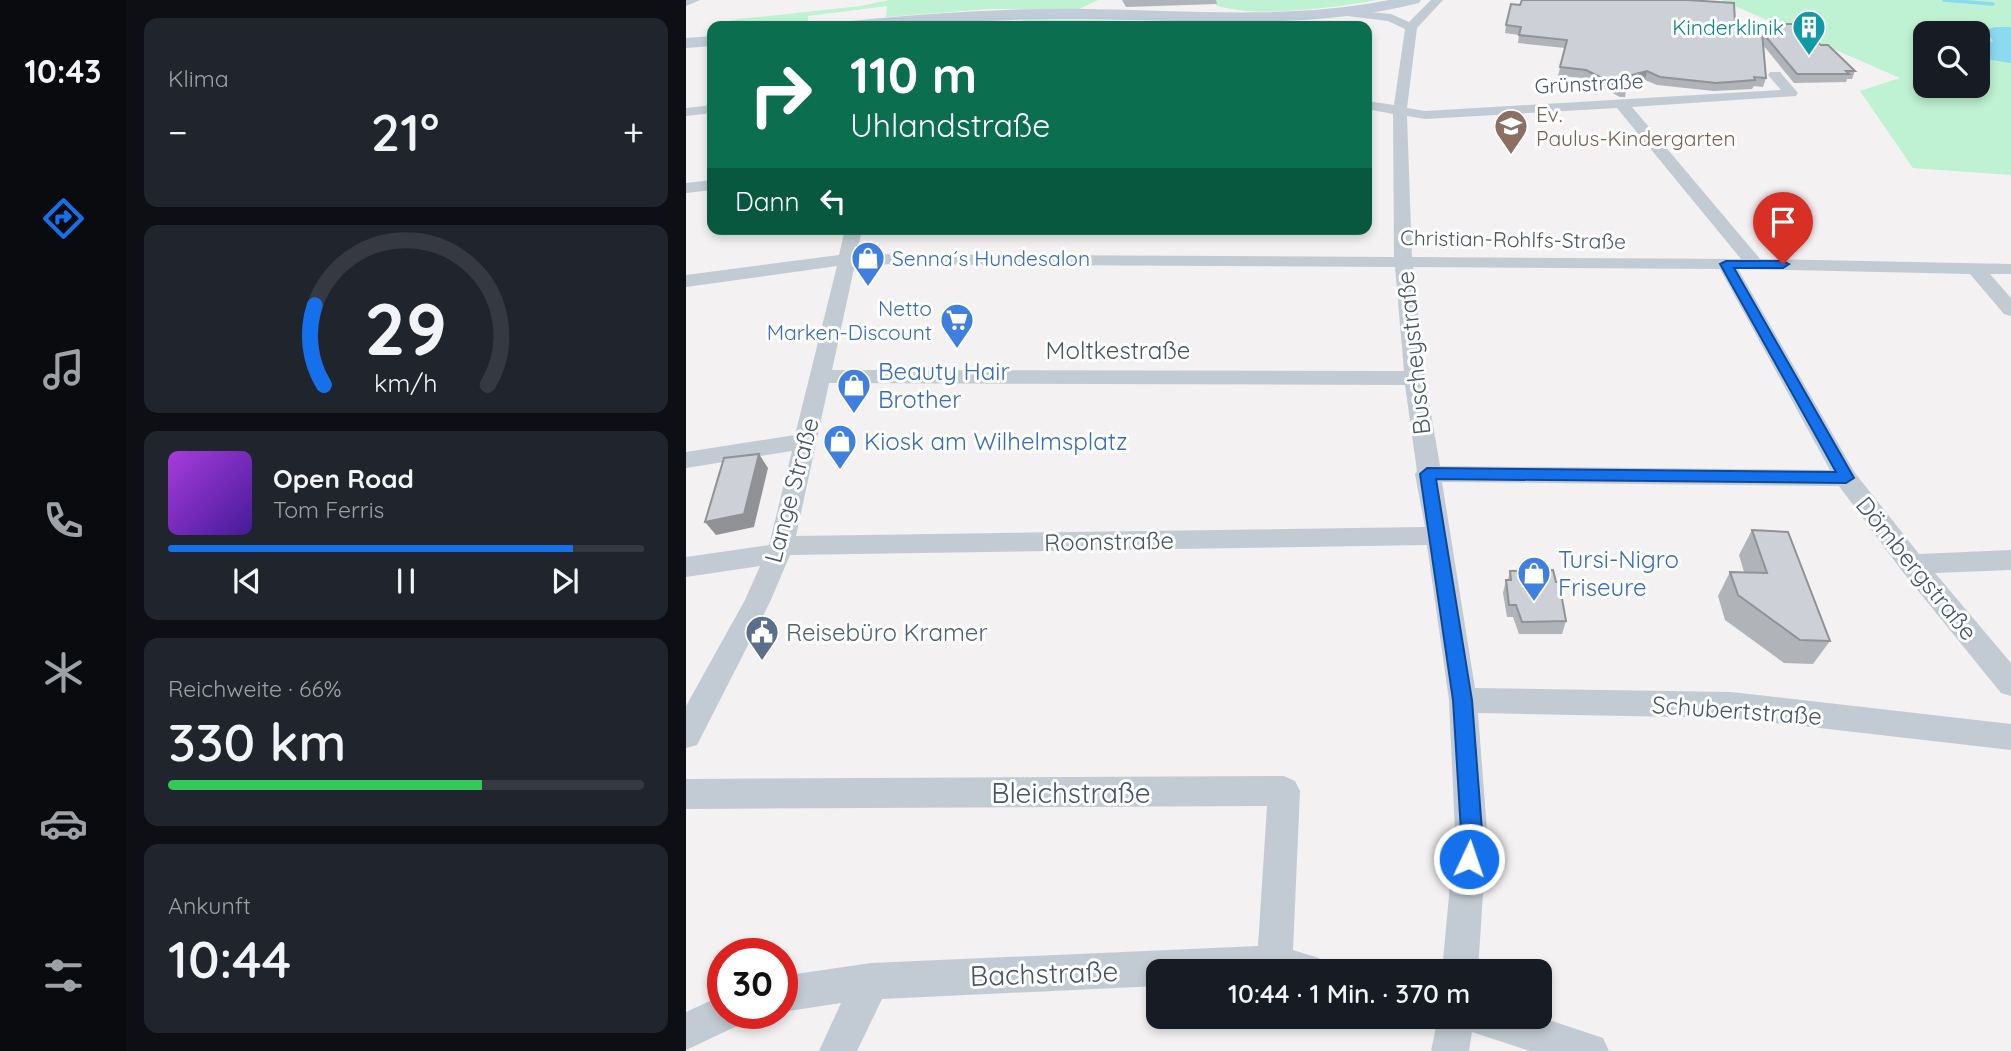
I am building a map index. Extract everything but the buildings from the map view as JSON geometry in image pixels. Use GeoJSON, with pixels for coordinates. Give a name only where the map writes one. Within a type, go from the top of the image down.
{"type":"FeatureCollection","features":[{"type":"Feature","properties":{"kind":"main road"},"geometry":{"type":"LineString","coordinates":[[933,21],[1006,14],[1246,16],[1339,12],[1413,0]]}},
{"type":"Feature","properties":{"kind":"main road"},"geometry":{"type":"LineString","coordinates":[[686,43],[707,41]]}},
{"type":"Feature","properties":{"kind":"street"},"geometry":{"type":"LineString","coordinates":[[686,4],[694,0]]}},
{"type":"Feature","properties":{"kind":"street"},"geometry":{"type":"LineString","coordinates":[[1339,12],[1411,22],[1437,0]]}},
{"type":"Feature","properties":{"kind":"street"},"geometry":{"type":"LineString","coordinates":[[1392,5],[1404,8],[1411,22]]}},
{"type":"Feature","properties":{"kind":"street","name":"Buscheystraße"},"geometry":{"type":"LineString","coordinates":[[1411,22],[1399,112],[1403,261],[1427,474],[1463,700],[1471,831],[1461,959]]}},
{"type":"Feature","properties":{"kind":"street","name":"Grünstraße"},"geometry":{"type":"LineString","coordinates":[[1372,106],[1425,115],[1791,93],[1775,75]]}},
{"type":"Feature","properties":{"kind":"street"},"geometry":{"type":"LineString","coordinates":[[1621,103],[1755,264]]}},
{"type":"Feature","properties":{"kind":"street"},"geometry":{"type":"LineString","coordinates":[[686,112],[707,110]]}},
{"type":"Feature","properties":{"kind":"street"},"geometry":{"type":"LineString","coordinates":[[686,206],[698,186]]}},
{"type":"Feature","properties":{"kind":"street","name":"Lange Straße"},"geometry":{"type":"LineString","coordinates":[[686,735],[757,601],[780,550],[853,235]]}},
{"type":"Feature","properties":{"kind":"street","name":"Christian-Rohlfs-Straße"},"geometry":{"type":"LineString","coordinates":[[686,281],[847,259],[1755,264],[2011,269]]}},
{"type":"Feature","properties":{"kind":"street","name":"Dömbergstraße"},"geometry":{"type":"LineString","coordinates":[[1726,264],[1846,478],[1911,564],[2011,684]]}},
{"type":"Feature","properties":{"kind":"street"},"geometry":{"type":"LineString","coordinates":[[1976,269],[2011,310]]}},
{"type":"Feature","properties":{"kind":"street","name":"Moltkestraße"},"geometry":{"type":"LineString","coordinates":[[821,376],[1415,378]]}},
{"type":"Feature","properties":{"kind":"street"},"geometry":{"type":"LineString","coordinates":[[686,460],[805,441]]}},
{"type":"Feature","properties":{"kind":"street"},"geometry":{"type":"LineString","coordinates":[[1427,474],[1846,478]]}},
{"type":"Feature","properties":{"kind":"street","name":"Roonstraße"},"geometry":{"type":"LineString","coordinates":[[686,567],[780,550],[1437,536]]}},
{"type":"Feature","properties":{"kind":"street"},"geometry":{"type":"LineString","coordinates":[[1911,564],[2011,560]]}},
{"type":"Feature","properties":{"kind":"street","name":"Schubertstraße"},"geometry":{"type":"LineString","coordinates":[[1463,700],[1731,705],[2011,737]]}},
{"type":"Feature","properties":{"kind":"street","name":"Bleichstraße"},"geometry":{"type":"LineString","coordinates":[[686,794],[1284,791],[1290,959]]}},
{"type":"Feature","properties":{"kind":"street","name":"Bachstraße"},"geometry":{"type":"LineString","coordinates":[[798,992],[871,981],[1146,972]]}},
{"type":"Feature","properties":{"kind":"street"},"geometry":{"type":"LineString","coordinates":[[838,1051],[871,981]]}},
{"type":"Feature","properties":{"kind":"street"},"geometry":{"type":"LineString","coordinates":[[686,1031],[707,1021]]}},
{"type":"Feature","properties":{"kind":"street"},"geometry":{"type":"LineString","coordinates":[[1450,1051],[1454,1029]]}},
{"type":"Feature","properties":{"kind":"street"},"geometry":{"type":"LineString","coordinates":[[1519,1029],[1590,1051]]}},
{"type":"Feature","properties":{"kind":"green space"},"geometry":{"type":"Polygon","coordinates":[[[889,0],[1098,0],[1079,9],[989,9],[886,17],[887,6],[808,16],[808,21],[731,21],[861,6],[889,0]]]}},
{"type":"Feature","properties":{"kind":"green space"},"geometry":{"type":"Polygon","coordinates":[[[1216,0],[1378,0],[1319,8],[1251,11],[1216,5],[1216,0]]]}},
{"type":"Feature","properties":{"kind":"green space"},"geometry":{"type":"Polygon","coordinates":[[[1721,0],[2011,0],[2011,175],[1913,168],[1860,91],[1900,78],[1721,0]]]}},
{"type":"Feature","properties":{"kind":"green space"},"geometry":{"type":"Polygon","coordinates":[[[1024,19],[1143,21],[1023,21],[1024,19]]]}},
{"type":"Feature","properties":{"kind":"water"},"geometry":{"type":"Polygon","coordinates":[[[2011,27],[2011,63],[1990,60],[1990,42],[1993,41],[1990,28],[2011,27]]]}},
{"type":"Feature","properties":{"kind":"waterway"},"geometry":{"type":"LineString","coordinates":[[1944,0],[1993,4]]}},
{"type":"Feature","properties":{"kind":"place","name":"Kinderklinik"},"geometry":{"type":"Point","coordinates":[1809,57]}},
{"type":"Feature","properties":{"kind":"place","name":"Ev. Paulus-Kindergarten"},"geometry":{"type":"Point","coordinates":[1511,156]}},
{"type":"Feature","properties":{"kind":"place","name":"Senna´s Hundesalon"},"geometry":{"type":"Point","coordinates":[868,288]}},
{"type":"Feature","properties":{"kind":"place","name":"Netto Marken-Discount"},"geometry":{"type":"Point","coordinates":[957,350]}},
{"type":"Feature","properties":{"kind":"place","name":"Beauty Hair Brother"},"geometry":{"type":"Point","coordinates":[854,415]}},
{"type":"Feature","properties":{"kind":"place","name":"Kiosk am Wilhelmsplatz"},"geometry":{"type":"Point","coordinates":[840,471]}},
{"type":"Feature","properties":{"kind":"place","name":"Tursi-Nigro Friseure"},"geometry":{"type":"Point","coordinates":[1534,603]}},
{"type":"Feature","properties":{"kind":"place","name":"Reisebüro Kramer"},"geometry":{"type":"Point","coordinates":[762,662]}},
{"type":"Feature","properties":{"kind":"route"},"geometry":{"type":"LineString","coordinates":[[1469,859],[1471,831],[1463,700],[1427,474],[1846,478],[1726,264],[1783,264]]}}]}
